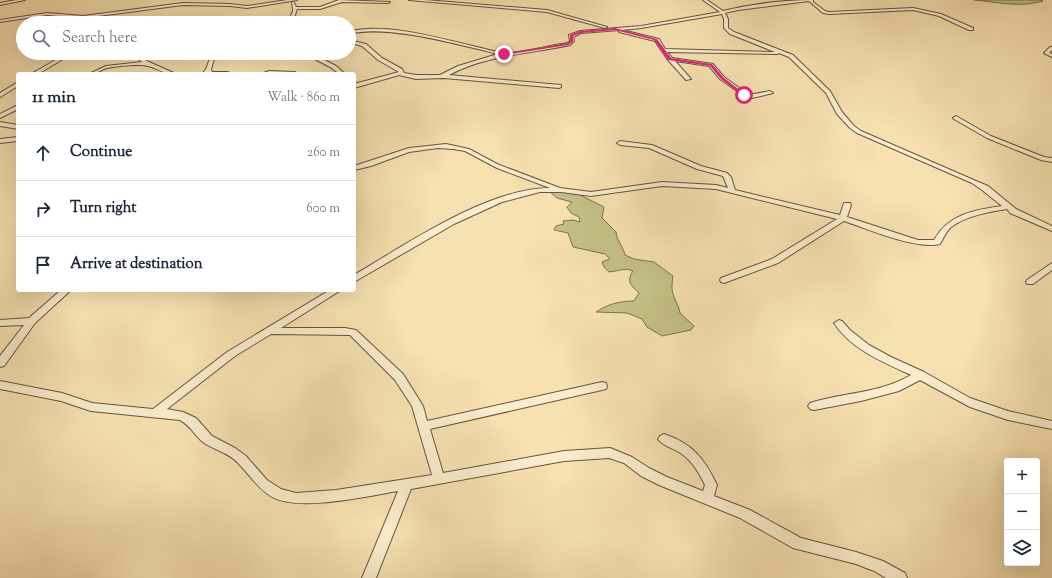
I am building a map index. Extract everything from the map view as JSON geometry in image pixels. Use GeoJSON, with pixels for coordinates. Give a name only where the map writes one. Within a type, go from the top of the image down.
{"type":"FeatureCollection","features":[{"type":"Feature","properties":{"kind":"street"},"geometry":{"type":"LineString","coordinates":[[0,4],[22,0]]}},
{"type":"Feature","properties":{"kind":"street"},"geometry":{"type":"LineString","coordinates":[[91,16],[183,4],[230,5],[247,7],[295,0],[293,3],[295,8],[292,16]]}},
{"type":"Feature","properties":{"kind":"street"},"geometry":{"type":"LineString","coordinates":[[295,8],[321,8],[343,0],[388,2]]}},
{"type":"Feature","properties":{"kind":"street"},"geometry":{"type":"LineString","coordinates":[[411,0],[546,11],[634,35],[655,39],[688,79]]}},
{"type":"Feature","properties":{"kind":"street"},"geometry":{"type":"LineString","coordinates":[[705,0],[723,13],[726,19],[726,28],[732,33],[783,53],[796,60],[820,82],[828,92],[839,113],[856,129],[865,135],[974,182],[985,188],[1008,207],[1052,229]]}},
{"type":"Feature","properties":{"kind":"street"},"geometry":{"type":"LineString","coordinates":[[443,76],[460,67],[504,54],[568,44],[572,42],[571,36],[580,32],[647,26],[750,7],[810,0],[826,12],[913,9],[940,15],[971,29]]}},
{"type":"Feature","properties":{"kind":"street"},"geometry":{"type":"LineString","coordinates":[[33,16],[46,14],[71,16]]}},
{"type":"Feature","properties":{"kind":"street"},"geometry":{"type":"LineString","coordinates":[[0,21],[16,19]]}},
{"type":"Feature","properties":{"kind":"street"},"geometry":{"type":"LineString","coordinates":[[356,31],[367,29],[438,39],[504,54]]}},
{"type":"Feature","properties":{"kind":"street"},"geometry":{"type":"LineString","coordinates":[[356,43],[364,45],[380,59],[400,70],[402,73]]}},
{"type":"Feature","properties":{"kind":"street"},"geometry":{"type":"LineString","coordinates":[[1052,48],[1046,53],[1052,56]]}},
{"type":"Feature","properties":{"kind":"street"},"geometry":{"type":"LineString","coordinates":[[663,50],[722,50],[768,54],[783,53]]}},
{"type":"Feature","properties":{"kind":"street"},"geometry":{"type":"LineString","coordinates":[[670,59],[711,65],[722,78],[748,97],[770,93]]}},
{"type":"Feature","properties":{"kind":"street"},"geometry":{"type":"LineString","coordinates":[[38,72],[59,60]]}},
{"type":"Feature","properties":{"kind":"street"},"geometry":{"type":"LineString","coordinates":[[142,60],[166,72]]}},
{"type":"Feature","properties":{"kind":"street"},"geometry":{"type":"LineString","coordinates":[[207,72],[211,60]]}},
{"type":"Feature","properties":{"kind":"street"},"geometry":{"type":"LineString","coordinates":[[321,60],[340,72]]}},
{"type":"Feature","properties":{"kind":"street"},"geometry":{"type":"LineString","coordinates":[[96,72],[106,67],[147,63]]}},
{"type":"Feature","properties":{"kind":"street"},"geometry":{"type":"LineString","coordinates":[[356,84],[402,73],[416,77],[443,76],[559,86]]}},
{"type":"Feature","properties":{"kind":"street"},"geometry":{"type":"LineString","coordinates":[[0,95],[16,85]]}},
{"type":"Feature","properties":{"kind":"street"},"geometry":{"type":"LineString","coordinates":[[0,116],[16,108]]}},
{"type":"Feature","properties":{"kind":"street"},"geometry":{"type":"LineString","coordinates":[[956,118],[989,137],[1043,159],[1052,160]]}},
{"type":"Feature","properties":{"kind":"street"},"geometry":{"type":"LineString","coordinates":[[0,124],[16,127]]}},
{"type":"Feature","properties":{"kind":"street"},"geometry":{"type":"LineString","coordinates":[[0,141],[16,139]]}},
{"type":"Feature","properties":{"kind":"street"},"geometry":{"type":"LineString","coordinates":[[620,143],[650,146],[698,168],[725,174],[728,177],[732,190]]}},
{"type":"Feature","properties":{"kind":"street"},"geometry":{"type":"LineString","coordinates":[[356,168],[370,165],[407,151],[423,148],[458,148],[476,155],[495,166],[527,176],[561,190]]}},
{"type":"Feature","properties":{"kind":"street"},"geometry":{"type":"LineString","coordinates":[[356,278],[451,222],[499,200],[535,191],[561,190],[592,194],[662,184],[716,187],[843,218],[910,240],[930,243],[937,242],[947,226],[957,220],[988,210],[1008,207]]}},
{"type":"Feature","properties":{"kind":"street"},"geometry":{"type":"LineString","coordinates":[[724,280],[775,261],[843,218],[848,205]]}},
{"type":"Feature","properties":{"kind":"street"},"geometry":{"type":"LineString","coordinates":[[1030,282],[1052,266]]}},
{"type":"Feature","properties":{"kind":"street"},"geometry":{"type":"LineString","coordinates":[[0,363],[32,321],[64,292]]}},
{"type":"Feature","properties":{"kind":"street"},"geometry":{"type":"LineString","coordinates":[[156,412],[231,354],[333,292]]}},
{"type":"Feature","properties":{"kind":"street"},"geometry":{"type":"LineString","coordinates":[[0,323],[32,321]]}},
{"type":"Feature","properties":{"kind":"street"},"geometry":{"type":"LineString","coordinates":[[839,322],[845,331],[867,348],[968,402],[1002,413],[1052,425]]}},
{"type":"Feature","properties":{"kind":"street"},"geometry":{"type":"LineString","coordinates":[[268,331],[315,332],[345,330],[353,332],[400,377],[417,406],[440,479]]}},
{"type":"Feature","properties":{"kind":"street"},"geometry":{"type":"LineString","coordinates":[[814,406],[862,397],[899,387],[920,375]]}},
{"type":"Feature","properties":{"kind":"street"},"geometry":{"type":"LineString","coordinates":[[0,385],[62,397],[91,407],[111,410],[156,412],[183,416],[192,421],[208,439],[231,451],[242,459],[263,484],[278,494],[289,497],[304,498],[336,495],[440,479],[564,456],[610,453],[628,460],[662,481],[745,514],[798,544],[856,558],[878,566],[900,578]]}},
{"type":"Feature","properties":{"kind":"street"},"geometry":{"type":"LineString","coordinates":[[423,426],[602,386]]}},
{"type":"Feature","properties":{"kind":"street"},"geometry":{"type":"LineString","coordinates":[[664,439],[691,452],[703,468],[711,485],[707,498]]}},
{"type":"Feature","properties":{"kind":"street"},"geometry":{"type":"LineString","coordinates":[[369,578],[407,484]]}},
{"type":"Feature","properties":{"kind":"shaded area"},"geometry":{"type":"Polygon","coordinates":[[[974,0],[1040,0],[1043,1],[1017,4],[974,0]]]}},
{"type":"Feature","properties":{"kind":"shaded area"},"geometry":{"type":"Polygon","coordinates":[[[558,191],[580,195],[604,207],[602,218],[616,232],[625,255],[634,259],[654,262],[673,276],[673,294],[680,313],[694,326],[691,330],[662,336],[647,327],[642,319],[627,313],[596,312],[614,304],[634,301],[639,293],[630,283],[630,278],[633,271],[627,269],[609,272],[604,267],[602,262],[610,259],[605,254],[573,247],[568,233],[554,230],[556,226],[564,224],[563,221],[573,220],[580,222],[579,217],[571,213],[567,207],[572,202],[557,198],[550,192],[558,191]]]}},
{"type":"Feature","properties":{"kind":"route"},"geometry":{"type":"LineString","coordinates":[[504,54],[553,48],[572,42],[571,36],[580,32],[615,29],[657,40],[670,59],[711,65],[722,78],[744,95]]}}]}
